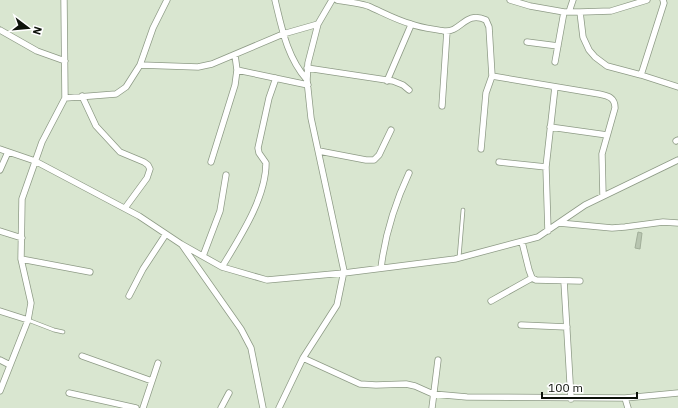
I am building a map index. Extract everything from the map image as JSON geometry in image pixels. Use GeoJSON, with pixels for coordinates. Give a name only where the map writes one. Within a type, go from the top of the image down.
{"type":"FeatureCollection","features":[{"type":"Feature","properties":{"kind":"street"},"geometry":{"type":"LineString","coordinates":[[0,391],[28,320],[31,303],[21,259],[22,199],[42,142],[65,98],[64,0]]}},
{"type":"Feature","properties":{"kind":"street"},"geometry":{"type":"LineString","coordinates":[[65,98],[116,94],[126,87],[140,65],[152,28],[167,0]]}},
{"type":"Feature","properties":{"kind":"street"},"geometry":{"type":"LineString","coordinates":[[275,0],[283,34],[294,64],[308,82]]}},
{"type":"Feature","properties":{"kind":"street"},"geometry":{"type":"LineString","coordinates":[[279,408],[303,358],[337,304],[344,273],[311,118],[308,82],[308,68],[311,49],[318,24],[332,0]]}},
{"type":"Feature","properties":{"kind":"street"},"geometry":{"type":"LineString","coordinates":[[338,0],[367,6],[412,25],[447,31],[454,29],[466,20],[473,18],[480,17],[486,20],[489,27],[492,76],[486,93],[481,149]]}},
{"type":"Feature","properties":{"kind":"street"},"geometry":{"type":"LineString","coordinates":[[510,0],[530,6],[567,12],[611,11],[647,0]]}},
{"type":"Feature","properties":{"kind":"street"},"geometry":{"type":"LineString","coordinates":[[555,62],[567,12],[573,0]]}},
{"type":"Feature","properties":{"kind":"street"},"geometry":{"type":"LineString","coordinates":[[641,75],[664,3],[663,0]]}},
{"type":"Feature","properties":{"kind":"street"},"geometry":{"type":"LineString","coordinates":[[580,12],[583,37],[589,50],[595,57],[607,66],[678,86]]}},
{"type":"Feature","properties":{"kind":"street"},"geometry":{"type":"LineString","coordinates":[[140,65],[198,67],[212,64],[283,34],[318,24]]}},
{"type":"Feature","properties":{"kind":"street"},"geometry":{"type":"LineString","coordinates":[[387,81],[412,25]]}},
{"type":"Feature","properties":{"kind":"street"},"geometry":{"type":"LineString","coordinates":[[0,30],[37,51],[65,60]]}},
{"type":"Feature","properties":{"kind":"street"},"geometry":{"type":"LineString","coordinates":[[442,106],[447,31]]}},
{"type":"Feature","properties":{"kind":"street"},"geometry":{"type":"LineString","coordinates":[[527,42],[558,46]]}},
{"type":"Feature","properties":{"kind":"street"},"geometry":{"type":"LineString","coordinates":[[211,162],[234,85],[237,70],[235,55]]}},
{"type":"Feature","properties":{"kind":"street"},"geometry":{"type":"LineString","coordinates":[[308,68],[387,81],[402,85],[409,90]]}},
{"type":"Feature","properties":{"kind":"street"},"geometry":{"type":"LineString","coordinates":[[237,70],[276,78],[308,82]]}},
{"type":"Feature","properties":{"kind":"street"},"geometry":{"type":"LineString","coordinates":[[492,76],[599,94],[613,99],[615,102],[615,108],[602,154],[603,196]]}},
{"type":"Feature","properties":{"kind":"street"},"geometry":{"type":"LineString","coordinates":[[222,267],[255,210],[266,172],[266,163],[258,153],[258,148],[268,98],[276,78]]}},
{"type":"Feature","properties":{"kind":"street"},"geometry":{"type":"LineString","coordinates":[[548,231],[546,167],[555,87]]}},
{"type":"Feature","properties":{"kind":"street"},"geometry":{"type":"LineString","coordinates":[[82,96],[96,126],[120,152],[148,165],[150,169],[147,178],[125,208]]}},
{"type":"Feature","properties":{"kind":"street"},"geometry":{"type":"LineString","coordinates":[[550,127],[608,135]]}},
{"type":"Feature","properties":{"kind":"street"},"geometry":{"type":"LineString","coordinates":[[319,151],[366,160],[374,160],[380,155],[391,130]]}},
{"type":"Feature","properties":{"kind":"street"},"geometry":{"type":"LineString","coordinates":[[0,149],[35,161],[125,208],[181,244],[222,267],[267,280],[344,273],[459,258],[522,242],[538,237],[585,205],[678,160]]}},
{"type":"Feature","properties":{"kind":"street"},"geometry":{"type":"LineString","coordinates":[[0,170],[8,152]]}},
{"type":"Feature","properties":{"kind":"street"},"geometry":{"type":"LineString","coordinates":[[499,162],[546,167]]}},
{"type":"Feature","properties":{"kind":"street"},"geometry":{"type":"LineString","coordinates":[[381,268],[384,247],[397,200],[409,173]]}},
{"type":"Feature","properties":{"kind":"street"},"geometry":{"type":"LineString","coordinates":[[203,256],[220,211],[226,175]]}},
{"type":"Feature","properties":{"kind":"street"},"geometry":{"type":"LineString","coordinates":[[559,223],[612,228],[663,222],[678,223]]}},
{"type":"Feature","properties":{"kind":"street"},"geometry":{"type":"LineString","coordinates":[[0,231],[22,238]]}},
{"type":"Feature","properties":{"kind":"street"},"geometry":{"type":"LineString","coordinates":[[129,296],[143,269],[166,234]]}},
{"type":"Feature","properties":{"kind":"street"},"geometry":{"type":"LineString","coordinates":[[522,242],[532,278],[536,280],[580,281]]}},
{"type":"Feature","properties":{"kind":"street"},"geometry":{"type":"LineString","coordinates":[[181,244],[242,329],[252,348],[262,408]]}},
{"type":"Feature","properties":{"kind":"street"},"geometry":{"type":"LineString","coordinates":[[21,259],[90,272]]}},
{"type":"Feature","properties":{"kind":"street"},"geometry":{"type":"LineString","coordinates":[[491,301],[532,278]]}},
{"type":"Feature","properties":{"kind":"street"},"geometry":{"type":"LineString","coordinates":[[564,281],[571,399]]}},
{"type":"Feature","properties":{"kind":"street"},"geometry":{"type":"LineString","coordinates":[[0,311],[28,320]]}},
{"type":"Feature","properties":{"kind":"street"},"geometry":{"type":"LineString","coordinates":[[521,325],[567,327]]}},
{"type":"Feature","properties":{"kind":"street"},"geometry":{"type":"LineString","coordinates":[[82,356],[152,381]]}},
{"type":"Feature","properties":{"kind":"street"},"geometry":{"type":"LineString","coordinates":[[303,358],[360,384],[406,384],[415,386],[433,394],[468,397],[571,399],[625,398],[678,393]]}},
{"type":"Feature","properties":{"kind":"street"},"geometry":{"type":"LineString","coordinates":[[0,360],[10,365]]}},
{"type":"Feature","properties":{"kind":"street"},"geometry":{"type":"LineString","coordinates":[[432,408],[438,360]]}},
{"type":"Feature","properties":{"kind":"street"},"geometry":{"type":"LineString","coordinates":[[143,408],[158,363]]}},
{"type":"Feature","properties":{"kind":"street"},"geometry":{"type":"LineString","coordinates":[[69,393],[136,408]]}},
{"type":"Feature","properties":{"kind":"street"},"geometry":{"type":"LineString","coordinates":[[221,408],[229,393]]}},
{"type":"Feature","properties":{"kind":"street"},"geometry":{"type":"LineString","coordinates":[[625,398],[628,408]]}},
{"type":"Feature","properties":{"kind":"lane"},"geometry":{"type":"LineString","coordinates":[[459,258],[464,210]]}},
{"type":"Feature","properties":{"kind":"lane"},"geometry":{"type":"LineString","coordinates":[[28,320],[63,332]]}},
{"type":"Feature","properties":{"kind":"building"},"geometry":{"type":"Polygon","coordinates":[[[638,232],[642,233],[640,249],[635,248],[638,232]]]}}]}
